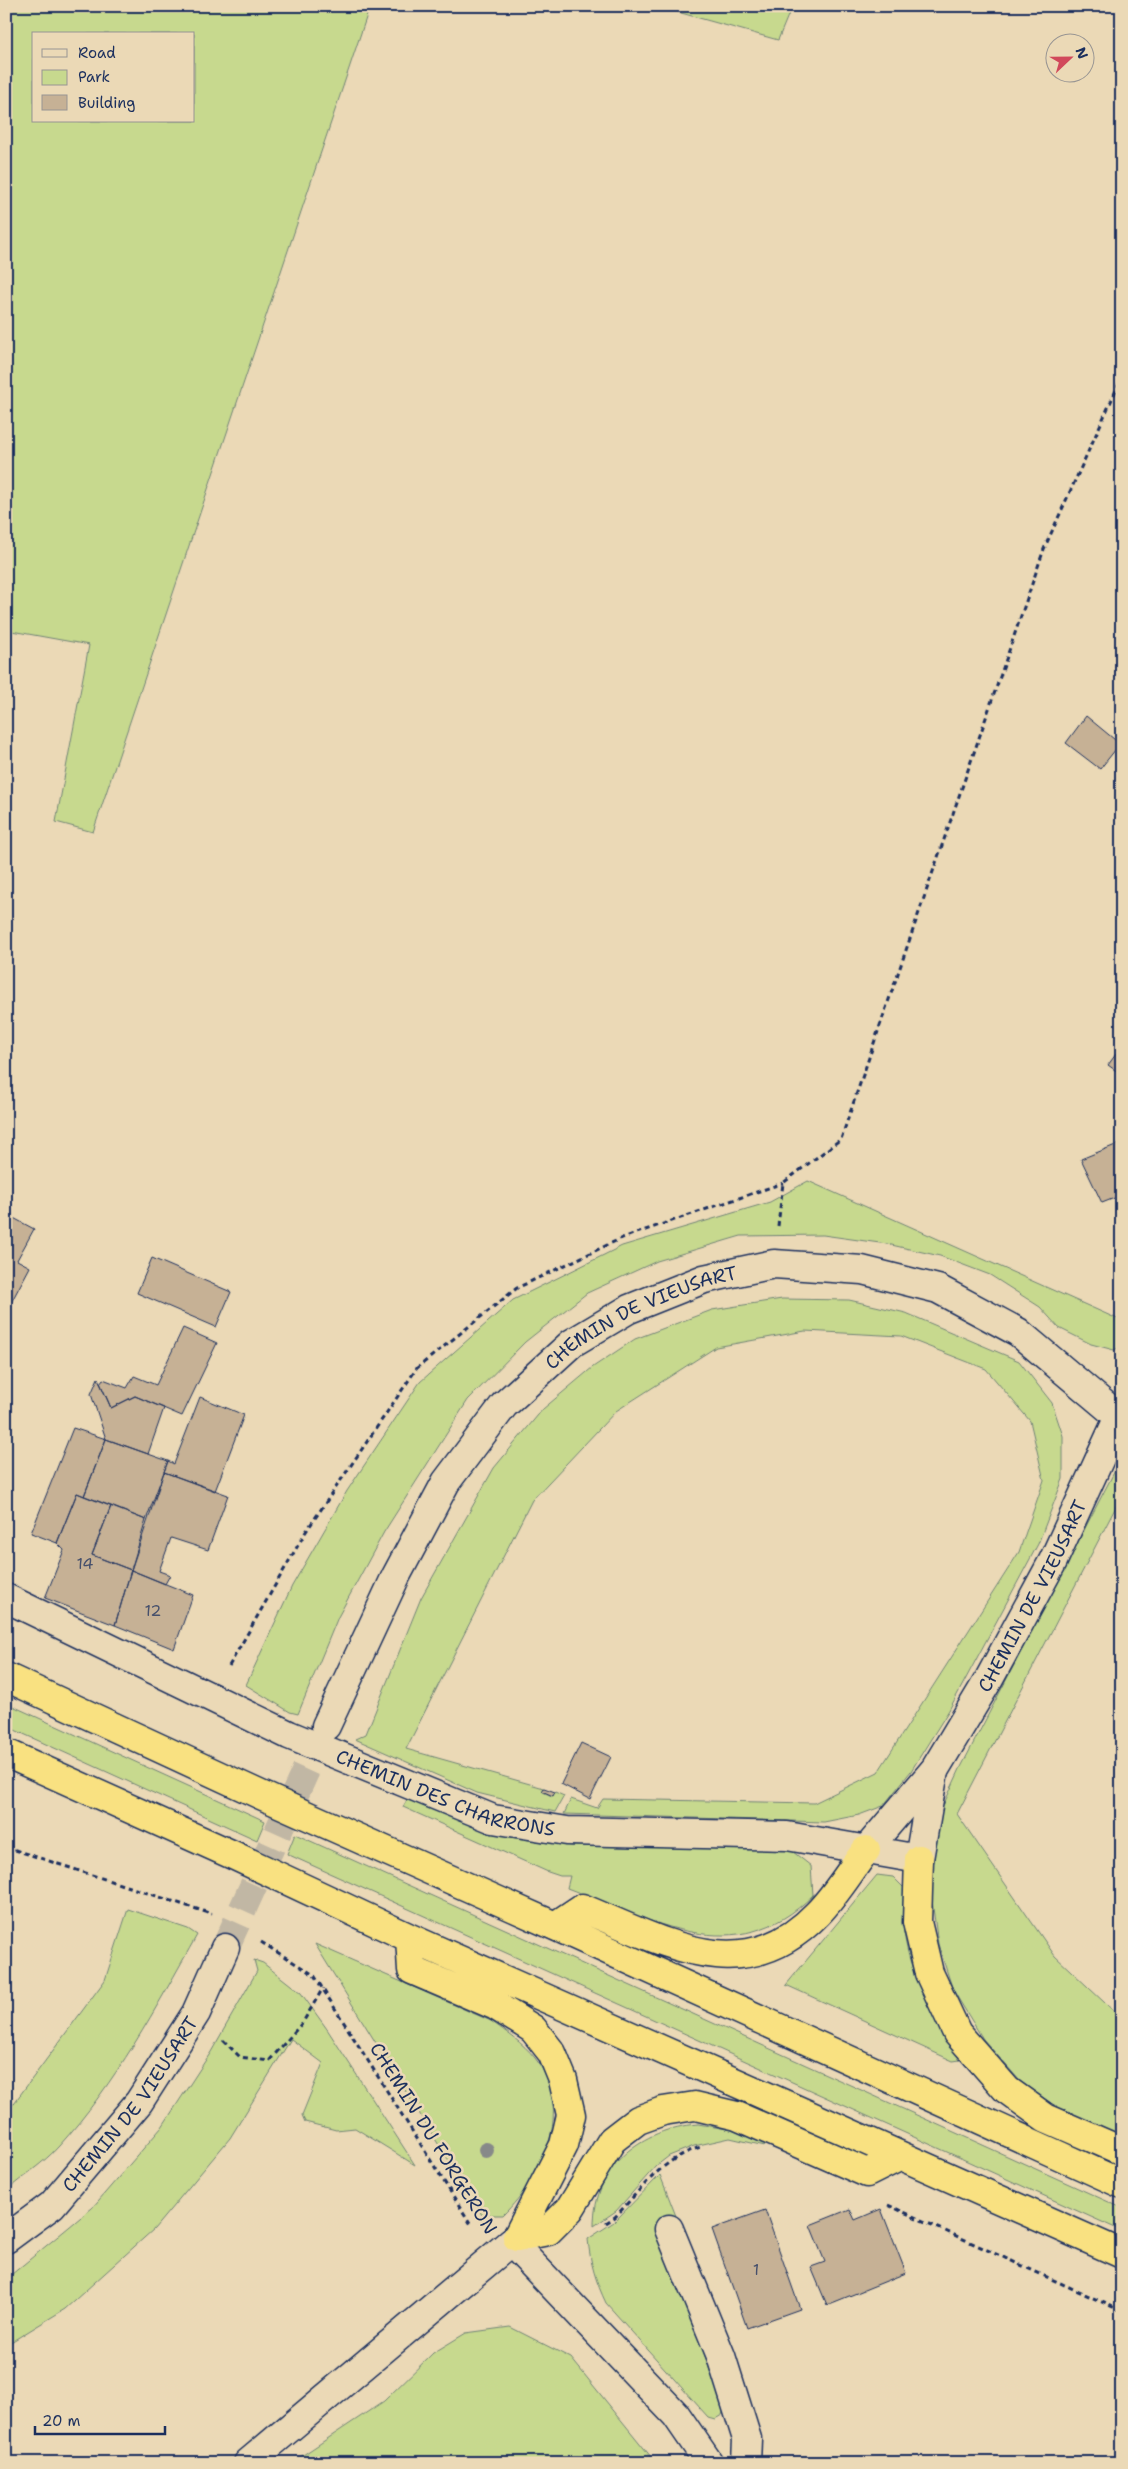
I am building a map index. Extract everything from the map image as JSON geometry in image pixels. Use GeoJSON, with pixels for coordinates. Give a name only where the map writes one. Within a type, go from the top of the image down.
{"type":"FeatureCollection","features":[{"type":"Feature","properties":{"kind":"highway"},"geometry":{"type":"LineString","coordinates":[[6,1676],[261,1795],[555,1926],[1122,2184]]}},
{"type":"Feature","properties":{"kind":"highway"},"geometry":{"type":"LineString","coordinates":[[6,1753],[233,1855],[410,1938],[1122,2254]]}},
{"type":"Feature","properties":{"kind":"highway"},"geometry":{"type":"LineString","coordinates":[[555,1926],[582,1908],[686,1950],[726,1956],[765,1950],[793,1935],[818,1914],[866,1850]]}},
{"type":"Feature","properties":{"kind":"highway"},"geometry":{"type":"LineString","coordinates":[[919,1859],[917,1922],[929,1973],[957,2033],[1008,2090],[1046,2118],[1122,2151]]}},
{"type":"Feature","properties":{"kind":"highway"},"geometry":{"type":"LineString","coordinates":[[410,1938],[412,1970],[496,2006],[533,2029],[552,2054],[563,2080],[571,2116],[564,2145],[507,2246]]}},
{"type":"Feature","properties":{"kind":"highway"},"geometry":{"type":"LineString","coordinates":[[507,2246],[548,2231],[570,2209],[612,2140],[638,2120],[663,2111],[695,2106],[737,2116],[867,2173],[901,2156]]}},
{"type":"Feature","properties":{"kind":"street","name":"CHEMIN DE VIEUSART"},"geometry":{"type":"LineString","coordinates":[[326,1726],[396,1576],[446,1482],[504,1405],[572,1343],[629,1309],[704,1280],[774,1264],[862,1270],[938,1289],[1018,1332],[1120,1413],[1053,1561],[989,1679],[935,1769],[866,1850]]}},
{"type":"Feature","properties":{"kind":"street","name":"CHEMIN DES CHARRONS"},"geometry":{"type":"LineString","coordinates":[[6,1598],[215,1700],[346,1760],[493,1819],[567,1831],[788,1836],[919,1859]]}},
{"type":"Feature","properties":{"kind":"street","name":"CHEMIN DE VIEUSART"},"geometry":{"type":"LineString","coordinates":[[919,1859],[935,1769]]}},
{"type":"Feature","properties":{"kind":"street","name":"CHEMIN DE VIEUSART"},"geometry":{"type":"LineString","coordinates":[[6,2239],[52,2205],[133,2109],[196,2013],[226,1948]]}},
{"type":"Feature","properties":{"kind":"street"},"geometry":{"type":"LineString","coordinates":[[669,2229],[721,2356],[747,2439],[746,2463]]}},
{"type":"Feature","properties":{"kind":"street"},"geometry":{"type":"LineString","coordinates":[[248,2463],[507,2246],[676,2414],[709,2463]]}},
{"type":"Feature","properties":{"kind":"path"},"geometry":{"type":"LineString","coordinates":[[215,1700],[232,1658],[304,1533],[417,1368],[517,1288],[622,1238],[783,1183],[841,1139],[1044,549],[1122,377]]}},
{"type":"Feature","properties":{"kind":"path"},"geometry":{"type":"LineString","coordinates":[[774,1264],[783,1183]]}},
{"type":"Feature","properties":{"kind":"path"},"geometry":{"type":"LineString","coordinates":[[6,1847],[144,1892]]}},
{"type":"Feature","properties":{"kind":"path"},"geometry":{"type":"LineString","coordinates":[[196,2013],[240,2057],[269,2061],[303,2022],[323,1988]]}},
{"type":"Feature","properties":{"kind":"path","name":"CHEMIN DU FORGERON"},"geometry":{"type":"LineString","coordinates":[[353,2033],[507,2246]]}},
{"type":"Feature","properties":{"kind":"path"},"geometry":{"type":"LineString","coordinates":[[599,2227],[615,2217],[664,2164],[686,2152],[702,2147]]}},
{"type":"Feature","properties":{"kind":"path"},"geometry":{"type":"LineString","coordinates":[[880,2201],[1122,2312]]}},
{"type":"Feature","properties":{"kind":"green space"},"geometry":{"type":"Polygon","coordinates":[[[6,6],[370,6],[93,832],[56,822],[89,645],[6,630],[6,6]]]}},
{"type":"Feature","properties":{"kind":"green space"},"geometry":{"type":"Polygon","coordinates":[[[656,6],[792,6],[778,40],[656,6]]]}},
{"type":"Feature","properties":{"kind":"green space"},"geometry":{"type":"Polygon","coordinates":[[[808,1181],[1122,1321],[1122,1346],[1114,1350],[1091,1344],[1059,1328],[1040,1307],[990,1275],[940,1256],[887,1244],[823,1235],[741,1236],[657,1261],[587,1293],[525,1342],[468,1400],[384,1532],[338,1617],[298,1714],[290,1712],[246,1685],[292,1586],[347,1491],[420,1382],[513,1300],[622,1246],[770,1202],[808,1181]]]}},
{"type":"Feature","properties":{"kind":"green space"},"geometry":{"type":"Polygon","coordinates":[[[782,1299],[849,1300],[906,1313],[1019,1361],[1052,1403],[1063,1436],[1063,1479],[1038,1544],[949,1710],[911,1771],[883,1806],[859,1815],[824,1822],[564,1814],[571,1799],[597,1808],[603,1799],[814,1803],[878,1772],[1019,1552],[1044,1480],[1030,1421],[986,1369],[901,1336],[805,1331],[716,1347],[616,1411],[532,1500],[406,1749],[544,1788],[543,1792],[552,1796],[555,1792],[564,1796],[555,1812],[477,1793],[355,1739],[366,1734],[421,1598],[494,1468],[543,1409],[593,1367],[635,1339],[712,1310],[782,1299]]]}},
{"type":"Feature","properties":{"kind":"green space"},"geometry":{"type":"Polygon","coordinates":[[[1122,1457],[1122,1495],[957,1814],[1055,1956],[1122,2019],[1122,2137],[1055,2106],[1020,2081],[983,2039],[953,1990],[938,1944],[930,1886],[936,1821],[960,1769],[1122,1457]]]}},
{"type":"Feature","properties":{"kind":"green space"},"geometry":{"type":"Polygon","coordinates":[[[6,1703],[265,1821],[257,1840],[6,1726],[6,1703]]]}},
{"type":"Feature","properties":{"kind":"green space"},"geometry":{"type":"Polygon","coordinates":[[[409,1796],[509,1837],[572,1846],[788,1848],[811,1866],[813,1895],[784,1918],[754,1931],[724,1935],[693,1932],[662,1925],[567,1888],[570,1876],[560,1876],[548,1872],[403,1807],[409,1796]]]}},
{"type":"Feature","properties":{"kind":"green space"},"geometry":{"type":"Polygon","coordinates":[[[295,1834],[1122,2208],[1122,2231],[287,1854],[295,1834]]]}},
{"type":"Feature","properties":{"kind":"green space"},"geometry":{"type":"Polygon","coordinates":[[[877,1875],[893,1877],[904,1888],[903,1923],[910,1960],[923,1995],[960,2060],[953,2061],[786,1985],[877,1875]]]}},
{"type":"Feature","properties":{"kind":"green space"},"geometry":{"type":"Polygon","coordinates":[[[128,1909],[188,1929],[197,1935],[134,2044],[99,2097],[53,2152],[6,2191],[6,2114],[105,1980],[128,1909]]]}},
{"type":"Feature","properties":{"kind":"green space"},"geometry":{"type":"Polygon","coordinates":[[[315,1944],[491,2021],[520,2043],[535,2058],[547,2078],[552,2099],[553,2120],[549,2141],[541,2162],[530,2181],[503,2215],[482,2215],[315,1944]]]}},
{"type":"Feature","properties":{"kind":"green space"},"geometry":{"type":"Polygon","coordinates":[[[254,1960],[263,1963],[301,1993],[327,2029],[415,2165],[355,2128],[336,2130],[305,2122],[302,2115],[323,2063],[291,2039],[230,2138],[154,2229],[65,2309],[6,2345],[6,2279],[92,2208],[162,2127],[211,2052],[257,1971],[254,1960]]]}},
{"type":"Feature","properties":{"kind":"green space"},"geometry":{"type":"Polygon","coordinates":[[[698,2124],[732,2130],[767,2143],[765,2146],[730,2138],[694,2146],[669,2156],[656,2166],[616,2211],[594,2226],[596,2204],[602,2185],[612,2168],[625,2154],[640,2142],[658,2133],[677,2127],[698,2124]]]}},
{"type":"Feature","properties":{"kind":"green space"},"geometry":{"type":"Polygon","coordinates":[[[660,2175],[676,2216],[658,2223],[724,2410],[722,2415],[715,2419],[708,2417],[606,2303],[596,2280],[592,2264],[588,2239],[614,2222],[660,2175]]]}},
{"type":"Feature","properties":{"kind":"green space"},"geometry":{"type":"Polygon","coordinates":[[[510,2327],[571,2358],[656,2463],[291,2463],[384,2401],[433,2353],[466,2333],[510,2327]]]}},
{"type":"Feature","properties":{"kind":"building"},"geometry":{"type":"Polygon","coordinates":[[[1086,716],[1120,744],[1100,769],[1066,743],[1086,716]]]}},
{"type":"Feature","properties":{"kind":"building"},"geometry":{"type":"Polygon","coordinates":[[[1122,1046],[1122,1075],[1108,1065],[1122,1046]]]}},
{"type":"Feature","properties":{"kind":"building"},"geometry":{"type":"Polygon","coordinates":[[[1122,1138],[1122,1195],[1102,1203],[1081,1159],[1118,1144],[1122,1138]]]}},
{"type":"Feature","properties":{"kind":"building"},"geometry":{"type":"Polygon","coordinates":[[[6,1214],[34,1229],[17,1260],[30,1267],[7,1310],[6,1214]]]}},
{"type":"Feature","properties":{"kind":"building"},"geometry":{"type":"Polygon","coordinates":[[[152,1258],[231,1292],[216,1327],[137,1293],[152,1258]]]}},
{"type":"Feature","properties":{"kind":"building"},"geometry":{"type":"Polygon","coordinates":[[[183,1328],[217,1343],[182,1416],[135,1396],[111,1408],[100,1383],[103,1379],[127,1388],[134,1376],[156,1385],[183,1328]]]}},
{"type":"Feature","properties":{"kind":"building"},"geometry":{"type":"Polygon","coordinates":[[[98,1378],[111,1408],[135,1396],[164,1408],[148,1454],[106,1439],[91,1394],[98,1378]]]}},
{"type":"Feature","properties":{"kind":"building"},"geometry":{"type":"Polygon","coordinates":[[[200,1397],[244,1415],[215,1491],[164,1472],[168,1461],[174,1464],[200,1397]]]}},
{"type":"Feature","properties":{"kind":"building"},"geometry":{"type":"Polygon","coordinates":[[[73,1428],[106,1439],[84,1496],[77,1493],[57,1543],[31,1533],[73,1428]]]}},
{"type":"Feature","properties":{"kind":"building"},"geometry":{"type":"Polygon","coordinates":[[[106,1439],[168,1461],[146,1520],[84,1496],[106,1439]]]}},
{"type":"Feature","properties":{"kind":"building"},"geometry":{"type":"Polygon","coordinates":[[[164,1472],[228,1495],[208,1550],[171,1538],[159,1571],[170,1575],[165,1584],[131,1570],[164,1472]]]}},
{"type":"Feature","properties":{"kind":"building"},"geometry":{"type":"Polygon","coordinates":[[[77,1493],[111,1506],[92,1555],[131,1570],[115,1625],[45,1598],[64,1550],[57,1543],[77,1493]]]}},
{"type":"Feature","properties":{"kind":"building"},"geometry":{"type":"Polygon","coordinates":[[[111,1506],[146,1520],[131,1570],[92,1555],[111,1506]]]}},
{"type":"Feature","properties":{"kind":"building"},"geometry":{"type":"Polygon","coordinates":[[[131,1570],[193,1595],[174,1649],[115,1625],[131,1570]]]}},
{"type":"Feature","properties":{"kind":"building"},"geometry":{"type":"Polygon","coordinates":[[[581,1743],[611,1757],[590,1799],[561,1784],[581,1743]]]}},
{"type":"Feature","properties":{"kind":"building"},"geometry":{"type":"Polygon","coordinates":[[[544,1788],[555,1792],[553,1796],[542,1791],[544,1788]]]}},
{"type":"Feature","properties":{"kind":"building"},"geometry":{"type":"Polygon","coordinates":[[[850,2209],[855,2220],[881,2209],[906,2273],[827,2305],[811,2267],[825,2262],[810,2225],[850,2209]]]}},
{"type":"Feature","properties":{"kind":"building"},"geometry":{"type":"Polygon","coordinates":[[[765,2210],[800,2309],[747,2328],[712,2229],[765,2210]]]}},
{"type":"Feature","properties":{"kind":"tunnel"},"geometry":{"type":"LineString","coordinates":[[225,1948],[326,1726]]}}]}
